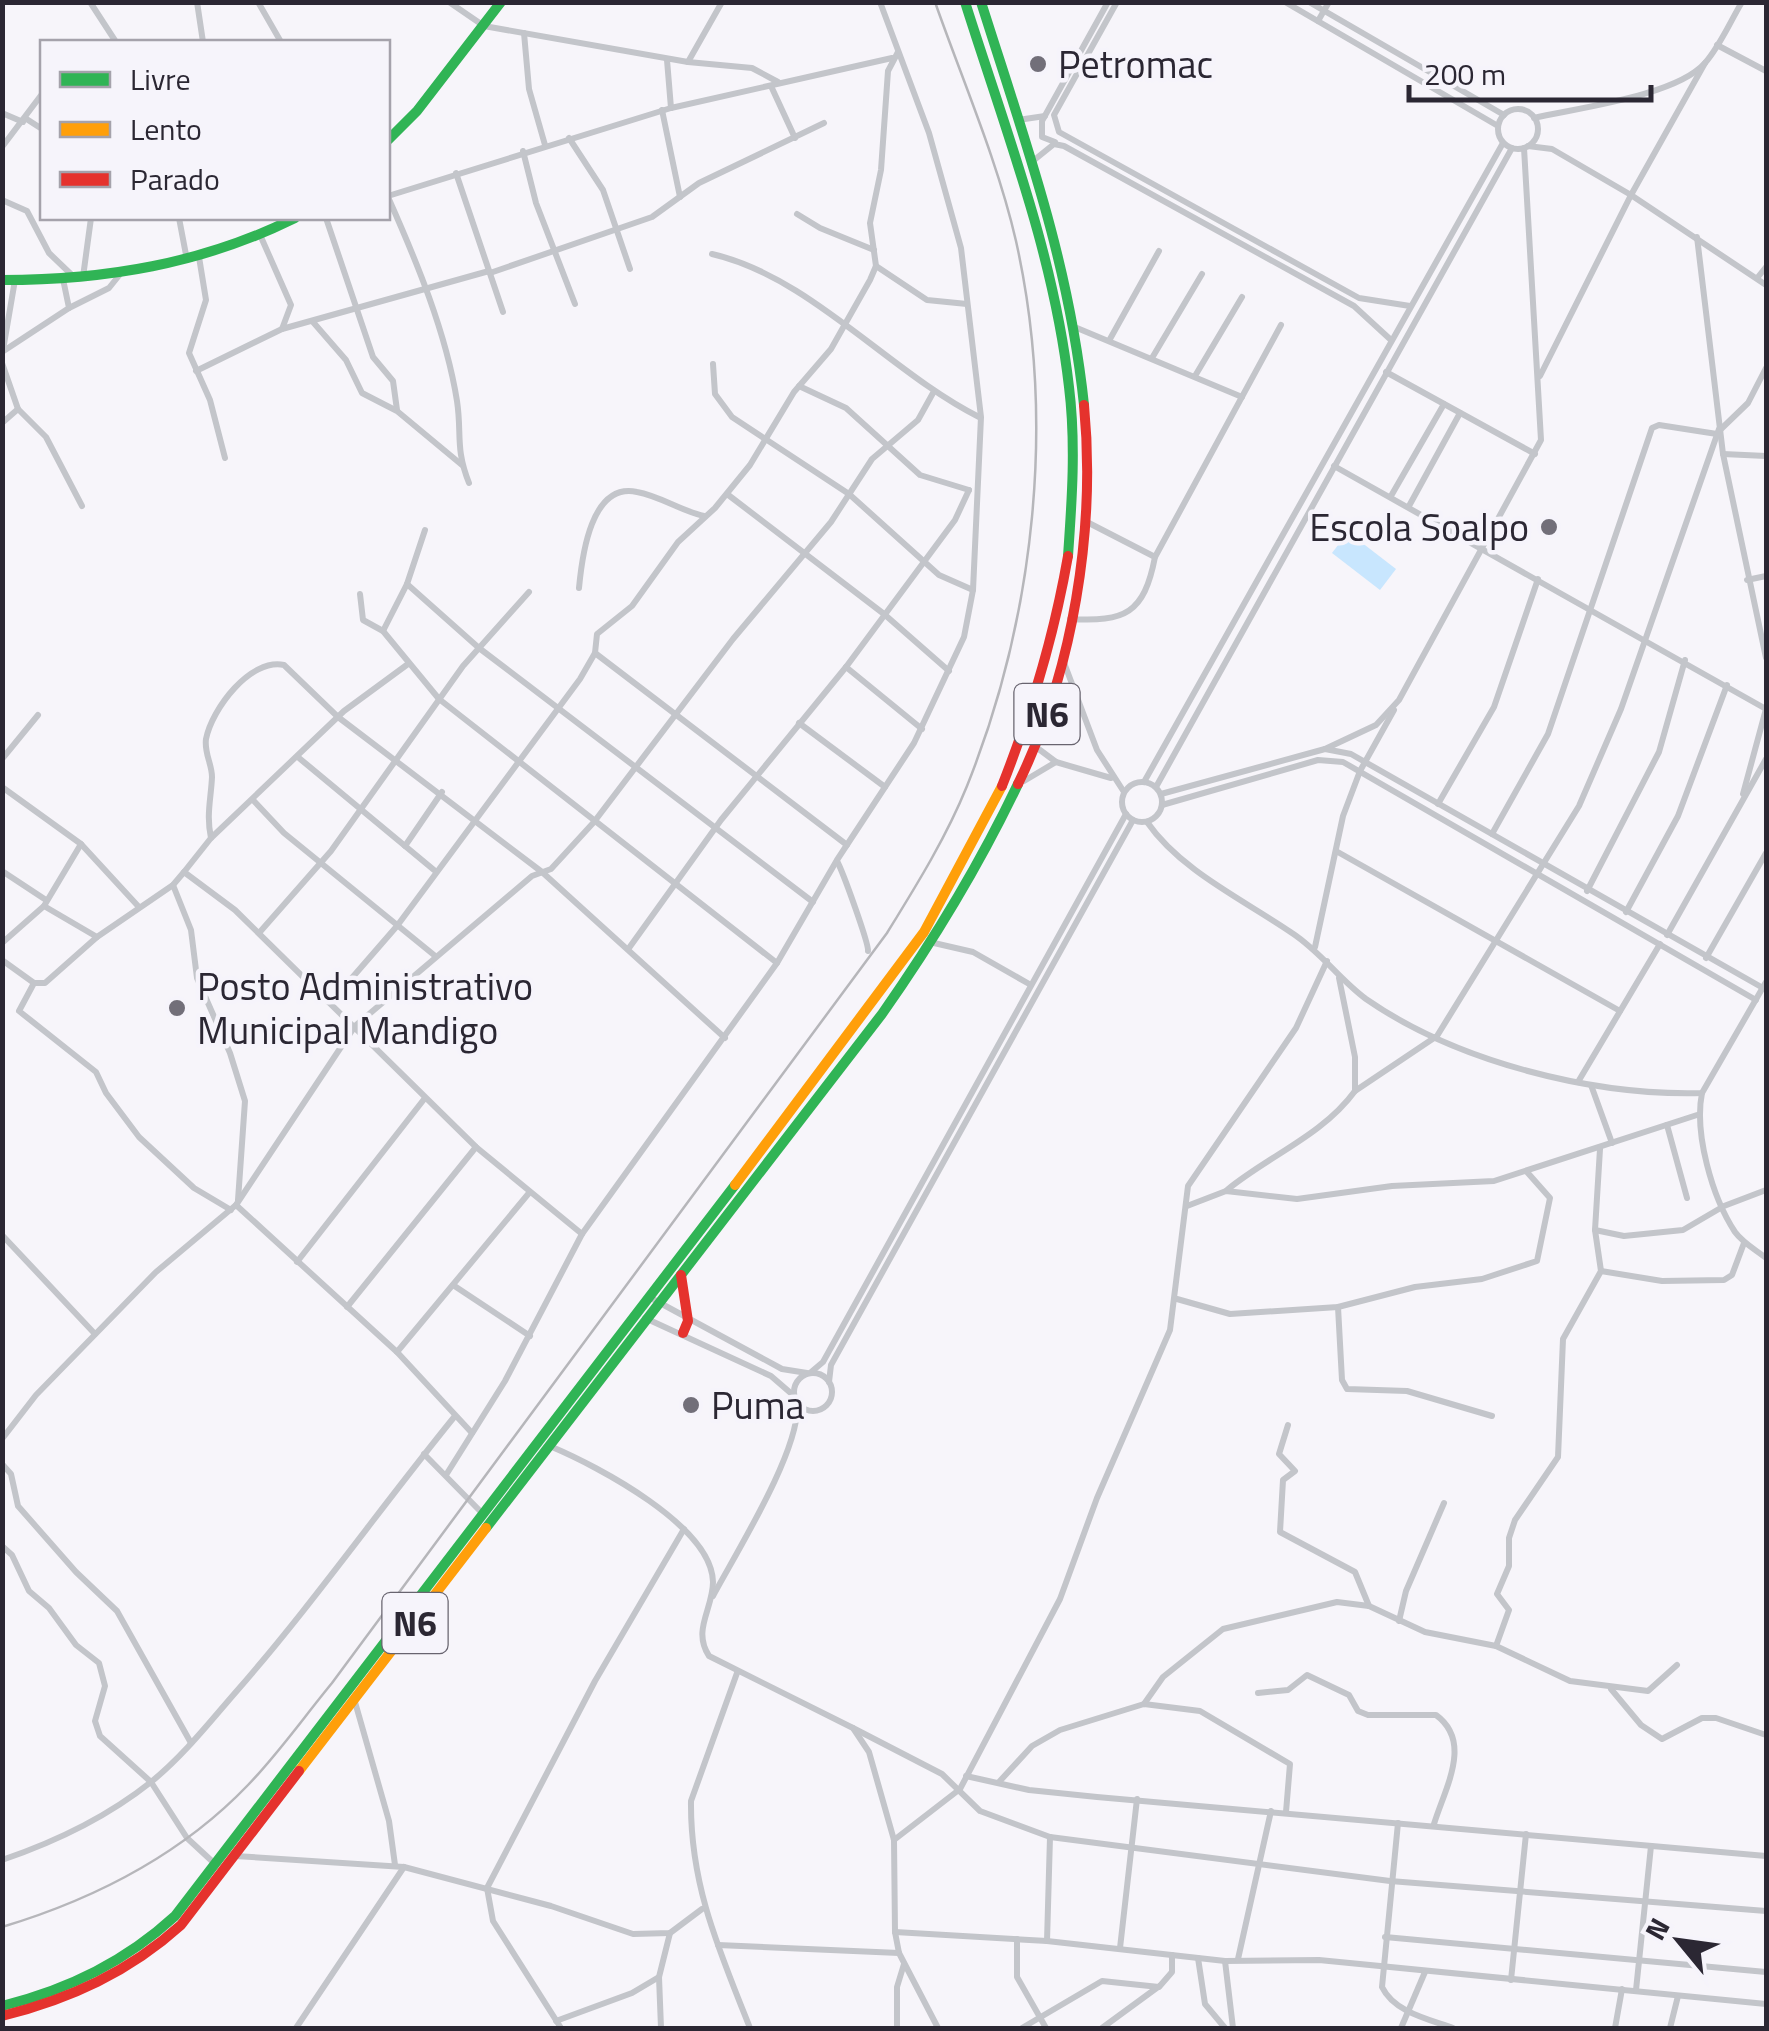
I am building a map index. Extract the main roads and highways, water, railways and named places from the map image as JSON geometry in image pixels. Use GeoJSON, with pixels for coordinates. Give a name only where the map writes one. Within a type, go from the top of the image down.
{"type":"FeatureCollection","features":[{"type":"Feature","properties":{"kind":"main road"},"geometry":{"type":"LineString","coordinates":[[390,137],[501,2]]}},
{"type":"Feature","properties":{"kind":"main road","name":"N6"},"geometry":{"type":"LineString","coordinates":[[2,2016],[83,1990],[152,1950],[181,1924],[552,1447],[655,1299],[877,1000],[944,904],[1000,797],[1038,691],[1055,628],[1072,490],[1070,391],[1044,259],[964,2]]}},
{"type":"Feature","properties":{"kind":"main road","name":"N6"},"geometry":{"type":"LineString","coordinates":[[655,1299],[681,1275],[934,943],[972,883],[1022,782],[1055,690],[1084,520],[1086,438],[1076,327],[1052,226],[981,2]]}},
{"type":"Feature","properties":{"kind":"main road"},"geometry":{"type":"LineString","coordinates":[[9,280],[74,278],[193,259],[261,236],[292,220]]}},
{"type":"Feature","properties":{"kind":"main road"},"geometry":{"type":"LineString","coordinates":[[681,1275],[687,1315],[682,1333]]}},
{"type":"Feature","properties":{"kind":"main road","name":"N6"},"geometry":{"type":"LineString","coordinates":[[2,2006],[78,1982],[138,1949],[175,1916],[483,1514],[642,1317]]}},
{"type":"Feature","properties":{"kind":"water"},"geometry":{"type":"Polygon","coordinates":[[[1348,532],[1396,569],[1380,590],[1332,553],[1348,532]]]}},
{"type":"Feature","properties":{"kind":"railway"},"geometry":{"type":"LineString","coordinates":[[2,1927],[70,1903],[165,1854],[222,1810],[270,1761],[332,1683],[887,933],[950,824],[990,721],[1023,586],[1032,517],[1035,378],[1016,241],[990,151],[935,2]]}},
{"type":"Feature","properties":{"kind":"place","name":"Petromac"},"geometry":{"type":"Point","coordinates":[1038,64]}},
{"type":"Feature","properties":{"kind":"place","name":"Escola Soalpo"},"geometry":{"type":"Point","coordinates":[1549,527]}},
{"type":"Feature","properties":{"kind":"place","name":"Posto Administrativo Municipal Mandigo"},"geometry":{"type":"Point","coordinates":[177,1008]}},
{"type":"Feature","properties":{"kind":"place","name":"Puma"},"geometry":{"type":"Point","coordinates":[691,1405]}}]}
